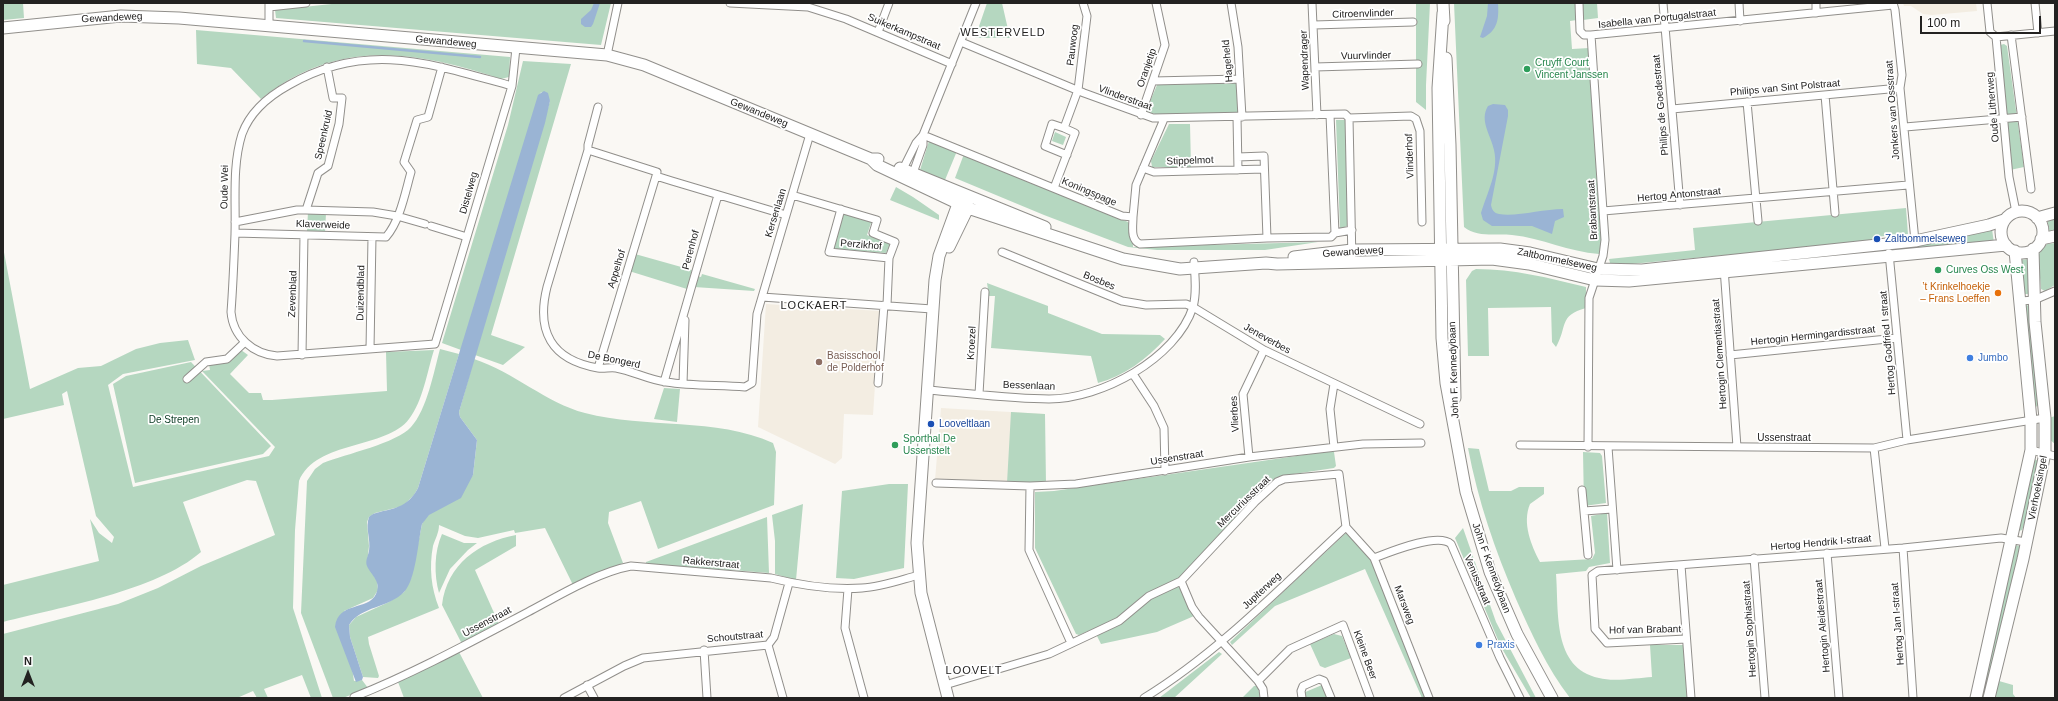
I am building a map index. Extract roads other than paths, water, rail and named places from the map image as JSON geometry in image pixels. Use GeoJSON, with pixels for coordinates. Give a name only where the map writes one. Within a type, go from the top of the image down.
{"type":"FeatureCollection","features":[{"type":"Feature","properties":{"kind":"street"},"geometry":{"type":"LineString","coordinates":[[269,26],[269,5],[306,3]]}},
{"type":"Feature","properties":{"kind":"street"},"geometry":{"type":"LineString","coordinates":[[607,55],[618,3]]}},
{"type":"Feature","properties":{"kind":"street","name":"Suikerkampstraat"},"geometry":{"type":"LineString","coordinates":[[733,3],[809,5],[846,18],[952,64]]}},
{"type":"Feature","properties":{"kind":"street"},"geometry":{"type":"LineString","coordinates":[[878,32],[889,3]]}},
{"type":"Feature","properties":{"kind":"street"},"geometry":{"type":"LineString","coordinates":[[907,173],[916,143],[923,134],[976,3]]}},
{"type":"Feature","properties":{"kind":"street","name":"Pauwoog"},"geometry":{"type":"LineString","coordinates":[[1064,128],[1078,90],[1087,16],[1083,3]]}},
{"type":"Feature","properties":{"kind":"street","name":"Oranjetip"},"geometry":{"type":"LineString","coordinates":[[1141,116],[1165,45],[1156,3]]}},
{"type":"Feature","properties":{"kind":"street","name":"Hageheld"},"geometry":{"type":"LineString","coordinates":[[1231,3],[1238,47],[1240,117]]}},
{"type":"Feature","properties":{"kind":"street","name":"Wapendrager"},"geometry":{"type":"LineString","coordinates":[[1312,3],[1317,115]]}},
{"type":"Feature","properties":{"kind":"street"},"geometry":{"type":"LineString","coordinates":[[1579,3],[1580,31],[1584,35],[1591,35]]}},
{"type":"Feature","properties":{"kind":"street","name":"Philips de Goedestraat"},"geometry":{"type":"LineString","coordinates":[[1663,3],[1680,205]]}},
{"type":"Feature","properties":{"kind":"street"},"geometry":{"type":"LineString","coordinates":[[1739,3],[1740,21]]}},
{"type":"Feature","properties":{"kind":"street"},"geometry":{"type":"LineString","coordinates":[[1816,3],[1816,13]]}},
{"type":"Feature","properties":{"kind":"street","name":"Oude Litherweg"},"geometry":{"type":"LineString","coordinates":[[1987,3],[1990,32],[1996,37],[2009,176],[2016,212]]}},
{"type":"Feature","properties":{"kind":"street"},"geometry":{"type":"LineString","coordinates":[[2035,3],[2038,33]]}},
{"type":"Feature","properties":{"kind":"street","name":"Isabella van Portugalstraat"},"geometry":{"type":"LineString","coordinates":[[1591,35],[1740,21],[1893,4]]}},
{"type":"Feature","properties":{"kind":"street","name":"Jonkers van Ossstraat"},"geometry":{"type":"LineString","coordinates":[[1893,4],[1895,10],[1902,75],[1900,88],[1908,185],[1915,241]]}},
{"type":"Feature","properties":{"kind":"street","name":"John F. Kennedybaan"},"geometry":{"type":"LineString","coordinates":[[1443,8],[1438,88],[1446,249],[1442,338],[1446,382],[1456,432]]}},
{"type":"Feature","properties":{"kind":"street","name":"Gewandeweg"},"geometry":{"type":"LineString","coordinates":[[3,28],[121,16],[186,18],[607,55],[644,65],[871,159],[877,165],[907,173],[964,203],[1006,222],[1076,242],[1123,259],[1180,269],[1194,265],[1217,267],[1228,264],[1266,263],[1352,250],[1446,249]]}},
{"type":"Feature","properties":{"kind":"street","name":"Citroenvlinder"},"geometry":{"type":"LineString","coordinates":[[1314,25],[1413,22]]}},
{"type":"Feature","properties":{"kind":"street"},"geometry":{"type":"LineString","coordinates":[[1996,37],[2055,31]]}},
{"type":"Feature","properties":{"kind":"street","name":"Brabantstraat"},"geometry":{"type":"LineString","coordinates":[[1588,447],[1588,309],[1589,298],[1605,240],[1591,35]]}},
{"type":"Feature","properties":{"kind":"street"},"geometry":{"type":"LineString","coordinates":[[2011,35],[2031,189]]}},
{"type":"Feature","properties":{"kind":"street","name":"Vlinderstraat"},"geometry":{"type":"LineString","coordinates":[[961,42],[1141,116],[1164,119],[1317,115]]}},
{"type":"Feature","properties":{"kind":"street","name":"Distelweg"},"geometry":{"type":"LineString","coordinates":[[435,344],[512,86],[516,48]]}},
{"type":"Feature","properties":{"kind":"street","name":"Oude Wei"},"geometry":{"type":"LineString","coordinates":[[435,344],[302,355],[264,355],[245,342],[236,331],[232,319],[236,161],[242,133],[261,105],[275,93],[309,74],[327,67],[368,59],[390,59],[442,67],[512,86]]}},
{"type":"Feature","properties":{"kind":"street","name":"Vuurvlinder"},"geometry":{"type":"LineString","coordinates":[[1315,67],[1418,64]]}},
{"type":"Feature","properties":{"kind":"street","name":"Speenkruid"},"geometry":{"type":"LineString","coordinates":[[306,210],[318,173],[328,166],[339,124],[342,98],[333,98],[327,67]]}},
{"type":"Feature","properties":{"kind":"street"},"geometry":{"type":"LineString","coordinates":[[397,216],[411,172],[404,162],[417,120],[428,117],[442,67]]}},
{"type":"Feature","properties":{"kind":"street"},"geometry":{"type":"LineString","coordinates":[[1153,81],[1240,79]]}},
{"type":"Feature","properties":{"kind":"street","name":"Philips van Sint Polstraat"},"geometry":{"type":"LineString","coordinates":[[1672,109],[1900,88]]}},
{"type":"Feature","properties":{"kind":"street"},"geometry":{"type":"LineString","coordinates":[[1825,95],[1835,213]]}},
{"type":"Feature","properties":{"kind":"street"},"geometry":{"type":"LineString","coordinates":[[1747,102],[1758,221]]}},
{"type":"Feature","properties":{"kind":"street","name":"De Bongerd"},"geometry":{"type":"LineString","coordinates":[[598,107],[588,150],[542,304],[543,320],[552,343],[567,358],[598,368],[616,368],[664,382],[745,387],[752,383],[753,378]]}},
{"type":"Feature","properties":{"kind":"street","name":"Vlinderhof"},"geometry":{"type":"LineString","coordinates":[[1317,115],[1346,114],[1349,118],[1411,116],[1416,119],[1420,131],[1422,222]]}},
{"type":"Feature","properties":{"kind":"street"},"geometry":{"type":"LineString","coordinates":[[1330,115],[1335,233]]}},
{"type":"Feature","properties":{"kind":"street"},"geometry":{"type":"LineString","coordinates":[[1238,170],[1240,117]]}},
{"type":"Feature","properties":{"kind":"street"},"geometry":{"type":"LineString","coordinates":[[1349,118],[1352,262]]}},
{"type":"Feature","properties":{"kind":"street"},"geometry":{"type":"LineString","coordinates":[[1904,127],[2022,118]]}},
{"type":"Feature","properties":{"kind":"street"},"geometry":{"type":"LineString","coordinates":[[1164,119],[1134,193],[1133,217],[1134,238],[1136,242],[1140,244],[1267,238],[1331,237],[1335,233],[1352,230]]}},
{"type":"Feature","properties":{"kind":"street"},"geometry":{"type":"LineString","coordinates":[[1054,188],[1067,155],[1075,133],[1052,124],[1045,146],[1067,155]]}},
{"type":"Feature","properties":{"kind":"street","name":"Kersenlaan"},"geometry":{"type":"LineString","coordinates":[[753,378],[757,314],[810,134]]}},
{"type":"Feature","properties":{"kind":"street"},"geometry":{"type":"LineString","coordinates":[[907,173],[923,145],[923,134]]}},
{"type":"Feature","properties":{"kind":"street","name":"Koningspage"},"geometry":{"type":"LineString","coordinates":[[923,134],[1122,216],[1133,217]]}},
{"type":"Feature","properties":{"kind":"street"},"geometry":{"type":"LineString","coordinates":[[588,150],[657,172],[656,176],[786,215]]}},
{"type":"Feature","properties":{"kind":"street"},"geometry":{"type":"LineString","coordinates":[[1238,157],[1264,156],[1267,238]]}},
{"type":"Feature","properties":{"kind":"street","name":"Stippelmot"},"geometry":{"type":"LineString","coordinates":[[1143,168],[1154,172],[1264,169]]}},
{"type":"Feature","properties":{"kind":"street","name":"Appelhof"},"geometry":{"type":"LineString","coordinates":[[598,368],[656,176]]}},
{"type":"Feature","properties":{"kind":"street","name":"Hertog Antonstraat"},"geometry":{"type":"LineString","coordinates":[[1604,211],[1908,185]]}},
{"type":"Feature","properties":{"kind":"street","name":"Perenhof"},"geometry":{"type":"LineString","coordinates":[[664,382],[718,195]]}},
{"type":"Feature","properties":{"kind":"street","name":"Perzikhof"},"geometry":{"type":"LineString","coordinates":[[792,195],[877,220],[873,233],[895,242],[888,258],[885,305]]}},
{"type":"Feature","properties":{"kind":"street"},"geometry":{"type":"LineString","coordinates":[[948,698],[921,593],[917,543],[935,280],[939,262],[944,257],[964,203]]}},
{"type":"Feature","properties":{"kind":"street","name":"Perzikhof"},"geometry":{"type":"LineString","coordinates":[[840,209],[829,252],[888,258]]}},
{"type":"Feature","properties":{"kind":"street","name":"Klaverweide"},"geometry":{"type":"LineString","coordinates":[[235,222],[297,210],[373,212],[397,216],[467,237]]}},
{"type":"Feature","properties":{"kind":"street"},"geometry":{"type":"LineString","coordinates":[[2016,212],[2028,212],[2037,218],[2042,226],[2041,239],[2033,249],[2025,252],[2010,248],[2001,233],[2004,220],[2016,212]]}},
{"type":"Feature","properties":{"kind":"street"},"geometry":{"type":"LineString","coordinates":[[2037,218],[2055,213]]}},
{"type":"Feature","properties":{"kind":"street","name":"Klaverweide"},"geometry":{"type":"LineString","coordinates":[[235,233],[386,237],[391,232],[397,216]]}},
{"type":"Feature","properties":{"kind":"street","name":"Zaltbommelseweg"},"geometry":{"type":"LineString","coordinates":[[1446,249],[1500,249],[1530,253],[1598,269],[1642,270],[1724,260],[1915,241],[1989,225],[2004,220]]}},
{"type":"Feature","properties":{"kind":"street","name":"Zevenblad"},"geometry":{"type":"LineString","coordinates":[[302,355],[304,235]]}},
{"type":"Feature","properties":{"kind":"street"},"geometry":{"type":"LineString","coordinates":[[2041,239],[2055,236]]}},
{"type":"Feature","properties":{"kind":"street","name":"Duizendblad"},"geometry":{"type":"LineString","coordinates":[[370,349],[372,237]]}},
{"type":"Feature","properties":{"kind":"street","name":"Hertog Godfried I straat"},"geometry":{"type":"LineString","coordinates":[[1888,244],[1907,440]]}},
{"type":"Feature","properties":{"kind":"street","name":"Zaltbommelseweg"},"geometry":{"type":"LineString","coordinates":[[1446,260],[1492,259],[1529,264],[1595,280],[1629,281],[1889,256],[2010,248]]}},
{"type":"Feature","properties":{"kind":"street","name":"Vierhoeksingel"},"geometry":{"type":"LineString","coordinates":[[1976,698],[2031,450],[2031,420],[2021,301],[2010,248]]}},
{"type":"Feature","properties":{"kind":"street","name":"Vierhoeksingel"},"geometry":{"type":"LineString","coordinates":[[1989,698],[2026,542],[2050,454],[2045,418],[2034,300],[2033,249]]}},
{"type":"Feature","properties":{"kind":"street","name":"Bosbes"},"geometry":{"type":"LineString","coordinates":[[1002,252],[1122,301],[1134,304],[1186,304],[1193,307]]}},
{"type":"Feature","properties":{"kind":"street","name":"Gewandeweg"},"geometry":{"type":"LineString","coordinates":[[1266,263],[1446,260]]}},
{"type":"Feature","properties":{"kind":"street","name":"Hertogin Clementiastraat"},"geometry":{"type":"LineString","coordinates":[[1724,260],[1737,447]]}},
{"type":"Feature","properties":{"kind":"street","name":"Bessenlaan"},"geometry":{"type":"LineString","coordinates":[[927,390],[1049,399],[1076,396],[1098,390],[1133,374],[1170,344],[1183,328],[1193,307],[1194,265]]}},
{"type":"Feature","properties":{"kind":"street"},"geometry":{"type":"LineString","coordinates":[[2021,301],[2034,300],[2055,291]]}},
{"type":"Feature","properties":{"kind":"street","name":"Kroezel"},"geometry":{"type":"LineString","coordinates":[[979,394],[985,292]]}},
{"type":"Feature","properties":{"kind":"street"},"geometry":{"type":"LineString","coordinates":[[762,297],[932,308]]}},
{"type":"Feature","properties":{"kind":"street"},"geometry":{"type":"LineString","coordinates":[[878,383],[885,305]]}},
{"type":"Feature","properties":{"kind":"street","name":"Jeneverbes"},"geometry":{"type":"LineString","coordinates":[[1193,307],[1264,350],[1420,424]]}},
{"type":"Feature","properties":{"kind":"street","name":"Perenhof"},"geometry":{"type":"LineString","coordinates":[[683,384],[685,312]]}},
{"type":"Feature","properties":{"kind":"street","name":"Hertogin Hermingardisstraat"},"geometry":{"type":"LineString","coordinates":[[1730,355],[1897,338]]}},
{"type":"Feature","properties":{"kind":"street"},"geometry":{"type":"LineString","coordinates":[[186,379],[206,362],[227,359],[245,342]]}},
{"type":"Feature","properties":{"kind":"street","name":"Vlierbes"},"geometry":{"type":"LineString","coordinates":[[1249,456],[1243,394],[1264,350]]}},
{"type":"Feature","properties":{"kind":"street"},"geometry":{"type":"LineString","coordinates":[[1133,374],[1154,406],[1164,428],[1165,471]]}},
{"type":"Feature","properties":{"kind":"street"},"geometry":{"type":"LineString","coordinates":[[1334,384],[1330,409],[1334,447]]}},
{"type":"Feature","properties":{"kind":"street","name":"Ussenstraat"},"geometry":{"type":"LineString","coordinates":[[1520,445],[1588,447],[1874,448],[1907,440],[2045,418]]}},
{"type":"Feature","properties":{"kind":"street","name":"John F Kennedybaan"},"geometry":{"type":"LineString","coordinates":[[1456,432],[1472,516],[1490,572],[1517,634],[1552,698]]}},
{"type":"Feature","properties":{"kind":"street","name":"Ussenstraat"},"geometry":{"type":"LineString","coordinates":[[936,483],[1030,486],[1076,484],[1165,471],[1249,456],[1363,444],[1422,443]]}},
{"type":"Feature","properties":{"kind":"street"},"geometry":{"type":"LineString","coordinates":[[1608,447],[1617,570]]}},
{"type":"Feature","properties":{"kind":"street"},"geometry":{"type":"LineString","coordinates":[[1874,448],[1884,548]]}},
{"type":"Feature","properties":{"kind":"street"},"geometry":{"type":"LineString","coordinates":[[2031,450],[2050,454]]}},
{"type":"Feature","properties":{"kind":"street","name":"Mercuriusstraat"},"geometry":{"type":"LineString","coordinates":[[945,685],[1049,654],[1119,621],[1149,596],[1182,581],[1254,502],[1277,482],[1339,474],[1346,527]]}},
{"type":"Feature","properties":{"kind":"street"},"geometry":{"type":"LineString","coordinates":[[1030,486],[1029,550],[1072,643]]}},
{"type":"Feature","properties":{"kind":"street"},"geometry":{"type":"LineString","coordinates":[[1582,490],[1588,556]]}},
{"type":"Feature","properties":{"kind":"street"},"geometry":{"type":"LineString","coordinates":[[1584,511],[1612,509]]}},
{"type":"Feature","properties":{"kind":"street","name":"Marsweg"},"geometry":{"type":"LineString","coordinates":[[1346,527],[1374,558],[1429,698]]}},
{"type":"Feature","properties":{"kind":"street","name":"Jupiterweg"},"geometry":{"type":"LineString","coordinates":[[1144,698],[1177,677],[1222,641],[1346,527]]}},
{"type":"Feature","properties":{"kind":"street","name":"Hertog Hendrik I-straat"},"geometry":{"type":"LineString","coordinates":[[1617,570],[1884,548],[1903,548],[2001,538],[2026,542]]}},
{"type":"Feature","properties":{"kind":"street","name":"Venusstraat"},"geometry":{"type":"LineString","coordinates":[[1374,558],[1403,546],[1442,539],[1451,544],[1500,658],[1520,698]]}},
{"type":"Feature","properties":{"kind":"street","name":"Hertog Jan I-straat"},"geometry":{"type":"LineString","coordinates":[[1903,548],[1913,698]]}},
{"type":"Feature","properties":{"kind":"street","name":"Hertogin Aleidestraat"},"geometry":{"type":"LineString","coordinates":[[1827,553],[1839,698]]}},
{"type":"Feature","properties":{"kind":"street","name":"Hertogin Sophiastraat"},"geometry":{"type":"LineString","coordinates":[[1754,558],[1765,698]]}},
{"type":"Feature","properties":{"kind":"street"},"geometry":{"type":"LineString","coordinates":[[1681,565],[1691,698]]}},
{"type":"Feature","properties":{"kind":"street","name":"Ussenstraat"},"geometry":{"type":"LineString","coordinates":[[354,697],[445,656],[568,591],[616,570],[631,566]]}},
{"type":"Feature","properties":{"kind":"street","name":"Rakkerstraat"},"geometry":{"type":"LineString","coordinates":[[631,566],[771,578],[789,583]]}},
{"type":"Feature","properties":{"kind":"street","name":"Hof van Brabant"},"geometry":{"type":"LineString","coordinates":[[1617,570],[1598,571],[1595,572],[1591,578],[1595,629],[1607,643],[1686,639]]}},
{"type":"Feature","properties":{"kind":"street"},"geometry":{"type":"LineString","coordinates":[[789,583],[848,589],[877,586],[919,575]]}},
{"type":"Feature","properties":{"kind":"street"},"geometry":{"type":"LineString","coordinates":[[1182,581],[1192,607],[1258,680],[1263,689],[1264,698]]}},
{"type":"Feature","properties":{"kind":"street","name":"Schoutstraat"},"geometry":{"type":"LineString","coordinates":[[564,698],[587,685],[643,658],[704,650],[768,645],[774,637],[789,583]]}},
{"type":"Feature","properties":{"kind":"street"},"geometry":{"type":"LineString","coordinates":[[848,589],[845,628],[864,698]]}},
{"type":"Feature","properties":{"kind":"street","name":"Kleine Beer"},"geometry":{"type":"LineString","coordinates":[[1258,680],[1290,650],[1343,625],[1370,698]]}},
{"type":"Feature","properties":{"kind":"street"},"geometry":{"type":"LineString","coordinates":[[768,645],[783,698]]}},
{"type":"Feature","properties":{"kind":"street"},"geometry":{"type":"LineString","coordinates":[[704,650],[707,698]]}},
{"type":"Feature","properties":{"kind":"street"},"geometry":{"type":"LineString","coordinates":[[1302,698],[1301,691],[1303,686],[1319,679],[1324,681],[1331,698]]}},
{"type":"Feature","properties":{"kind":"street"},"geometry":{"type":"LineString","coordinates":[[587,685],[594,698]]}},
{"type":"Feature","properties":{"kind":"water"},"geometry":{"type":"Polygon","coordinates":[[[594,3],[600,3],[593,24],[591,27],[585,27],[581,24],[581,19],[591,10],[594,3]]]}},
{"type":"Feature","properties":{"kind":"water"},"geometry":{"type":"Polygon","coordinates":[[[1488,3],[1498,3],[1498,19],[1495,28],[1483,38],[1480,37],[1487,16],[1488,3]]]}},
{"type":"Feature","properties":{"kind":"water"},"geometry":{"type":"Polygon","coordinates":[[[544,91],[548,93],[550,101],[545,123],[459,412],[460,417],[477,440],[473,475],[461,498],[429,515],[422,524],[414,570],[404,592],[391,601],[361,614],[349,625],[350,637],[363,677],[362,680],[356,682],[335,627],[337,619],[342,613],[367,603],[372,599],[378,590],[377,582],[366,564],[369,551],[369,517],[375,513],[404,504],[412,498],[418,488],[538,95],[544,91]]]}},
{"type":"Feature","properties":{"kind":"water"},"geometry":{"type":"Polygon","coordinates":[[[1493,104],[1505,105],[1508,110],[1508,116],[1491,205],[1492,208],[1496,213],[1506,215],[1563,209],[1564,217],[1555,221],[1552,234],[1532,226],[1492,226],[1483,220],[1481,213],[1492,182],[1495,166],[1493,144],[1485,123],[1488,106],[1493,104]]]}},
{"type":"Feature","properties":{"kind":"waterway"},"geometry":{"type":"LineString","coordinates":[[304,41],[480,57]]}},
{"type":"Feature","properties":{"kind":"place","name":"Cruyff Court Vincent Janssen"},"geometry":{"type":"Point","coordinates":[1527,69]}},
{"type":"Feature","properties":{"kind":"place","name":"Zaltbommelseweg"},"geometry":{"type":"Point","coordinates":[1877,239]}},
{"type":"Feature","properties":{"kind":"place","name":"Curves Oss West"},"geometry":{"type":"Point","coordinates":[1938,270]}},
{"type":"Feature","properties":{"kind":"place","name":"’t Krinkelhoekje – Frans Loeffen"},"geometry":{"type":"Point","coordinates":[1998,293]}},
{"type":"Feature","properties":{"kind":"place","name":"Jumbo"},"geometry":{"type":"Point","coordinates":[1970,358]}},
{"type":"Feature","properties":{"kind":"place","name":"Basisschool de Polderhof"},"geometry":{"type":"Point","coordinates":[819,362]}},
{"type":"Feature","properties":{"kind":"place","name":"Looveltlaan"},"geometry":{"type":"Point","coordinates":[931,424]}},
{"type":"Feature","properties":{"kind":"place","name":"Sporthal De Ussenstelt"},"geometry":{"type":"Point","coordinates":[895,445]}},
{"type":"Feature","properties":{"kind":"place","name":"Praxis"},"geometry":{"type":"Point","coordinates":[1479,645]}},
{"type":"Feature","properties":{"kind":"district","name":"WESTERVELD"},"geometry":{"type":"Point","coordinates":[1003,33]}},
{"type":"Feature","properties":{"kind":"district","name":"LOCKAERT"},"geometry":{"type":"Point","coordinates":[814,306]}},
{"type":"Feature","properties":{"kind":"district","name":"LOOVELT"},"geometry":{"type":"Point","coordinates":[974,671]}},
{"type":"Feature","properties":{"kind":"park label","name":"De Strepen"},"geometry":{"type":"Point","coordinates":[174,420]}}]}
